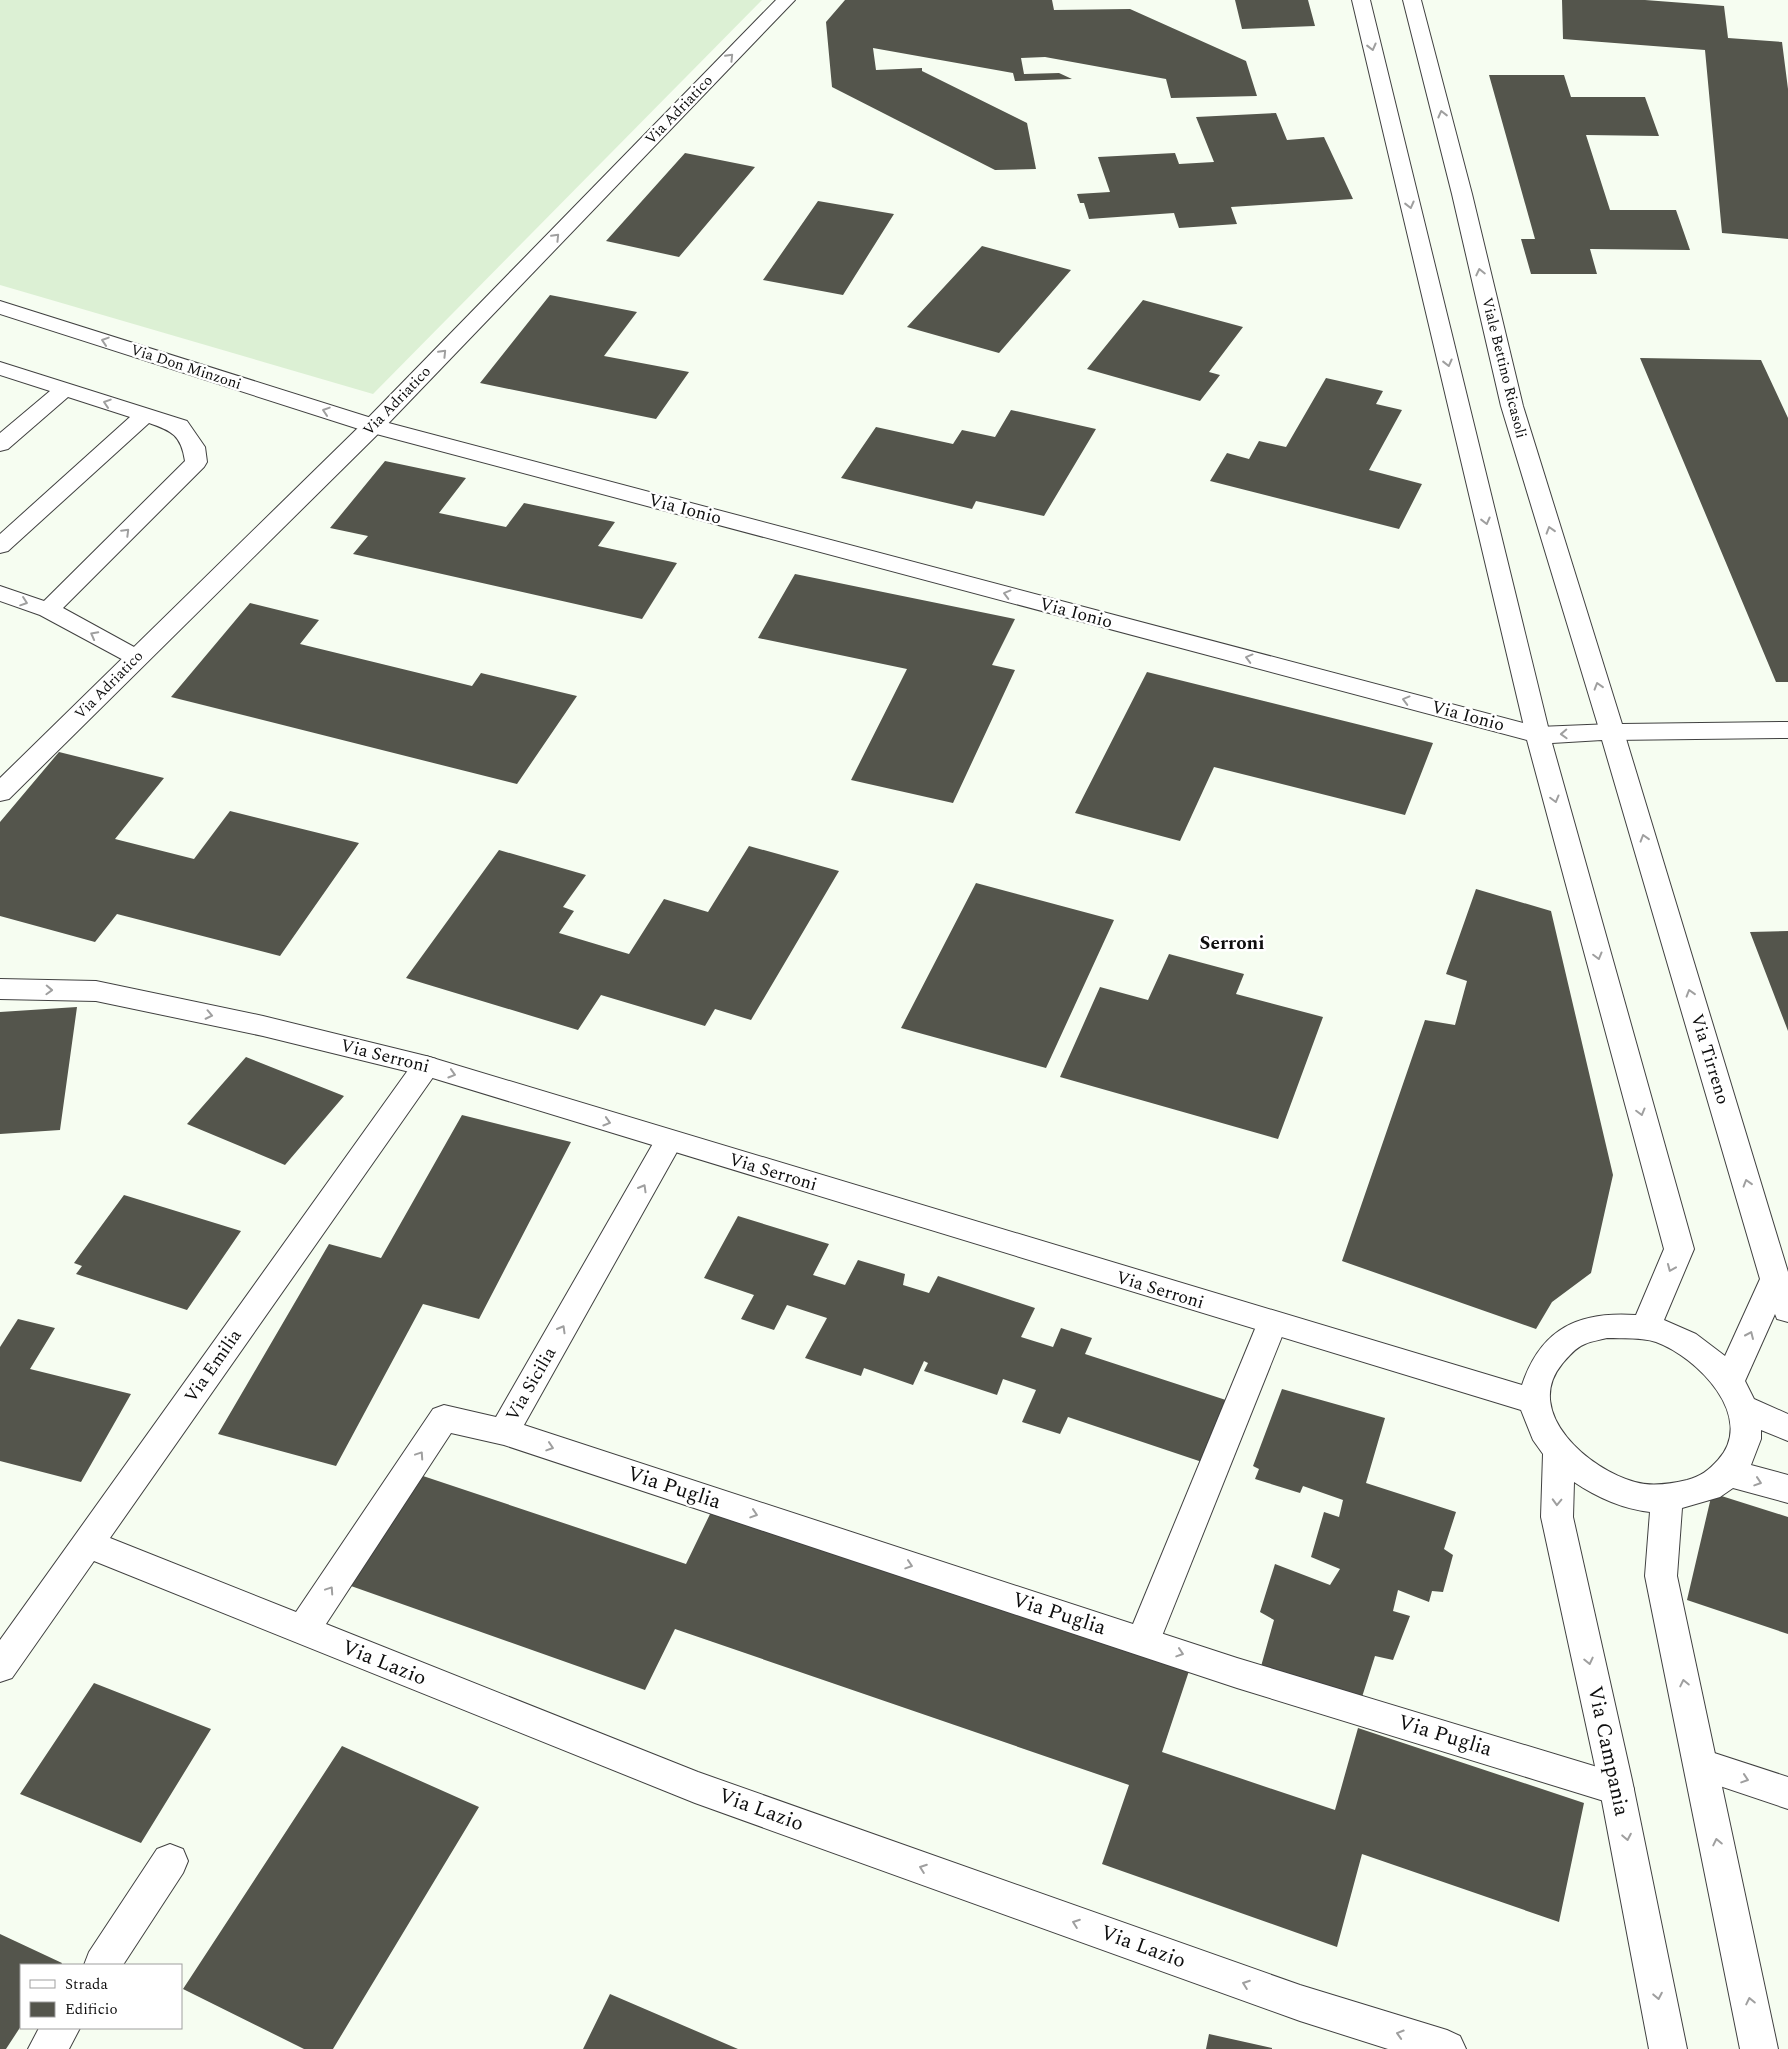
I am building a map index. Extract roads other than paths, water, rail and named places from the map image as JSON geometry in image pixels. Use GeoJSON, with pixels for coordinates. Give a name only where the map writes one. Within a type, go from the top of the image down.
{"type":"FeatureCollection","features":[{"type":"Feature","properties":{"kind":"street","name":"Via Adriatico"},"geometry":{"type":"LineString","coordinates":[[0,793],[373,426],[786,0]]}},
{"type":"Feature","properties":{"kind":"street"},"geometry":{"type":"LineString","coordinates":[[1361,0],[1538,735],[1679,1250],[1646,1328]]}},
{"type":"Feature","properties":{"kind":"street","name":"Viale Bettino Ricasoli"},"geometry":{"type":"LineString","coordinates":[[1412,0],[1462,194],[1512,406],[1612,732]]}},
{"type":"Feature","properties":{"kind":"street","name":"Via Don Minzoni"},"geometry":{"type":"LineString","coordinates":[[0,307],[373,426]]}},
{"type":"Feature","properties":{"kind":"street"},"geometry":{"type":"LineString","coordinates":[[0,368],[179,426],[194,447],[196,462],[48,610]]}},
{"type":"Feature","properties":{"kind":"street"},"geometry":{"type":"LineString","coordinates":[[0,444],[65,389]]}},
{"type":"Feature","properties":{"kind":"street"},"geometry":{"type":"LineString","coordinates":[[0,546],[145,415]]}},
{"type":"Feature","properties":{"kind":"street","name":"Via Ionio"},"geometry":{"type":"LineString","coordinates":[[373,426],[1538,735],[1612,732],[1788,730]]}},
{"type":"Feature","properties":{"kind":"street"},"geometry":{"type":"LineString","coordinates":[[0,593],[48,610],[137,658]]}},
{"type":"Feature","properties":{"kind":"street","name":"Via Tirreno"},"geometry":{"type":"LineString","coordinates":[[1612,732],[1776,1279],[1774,1283],[1788,1310]]}},
{"type":"Feature","properties":{"kind":"street","name":"Via Serroni"},"geometry":{"type":"LineString","coordinates":[[0,989],[96,991],[263,1026],[426,1066],[1272,1324],[1536,1402]]}},
{"type":"Feature","properties":{"kind":"street","name":"Via Emilia"},"geometry":{"type":"LineString","coordinates":[[0,1667],[426,1066]]}},
{"type":"Feature","properties":{"kind":"street","name":"Via Sicilia"},"geometry":{"type":"LineString","coordinates":[[303,1630],[444,1418],[504,1432],[669,1141]]}},
{"type":"Feature","properties":{"kind":"street"},"geometry":{"type":"LineString","coordinates":[[1730,1380],[1774,1283]]}},
{"type":"Feature","properties":{"kind":"street"},"geometry":{"type":"LineString","coordinates":[[1143,1641],[1272,1324]]}},
{"type":"Feature","properties":{"kind":"street"},"geometry":{"type":"LineString","coordinates":[[1607,1326],[1646,1328],[1665,1333],[1698,1350],[1730,1380],[1745,1409],[1746,1438],[1736,1465],[1714,1486],[1667,1499],[1636,1496],[1600,1483],[1559,1453],[1545,1432],[1536,1402],[1538,1378],[1551,1353],[1575,1335],[1607,1326]]}},
{"type":"Feature","properties":{"kind":"street"},"geometry":{"type":"LineString","coordinates":[[1745,1409],[1788,1428]]}},
{"type":"Feature","properties":{"kind":"street","name":"Via Puglia"},"geometry":{"type":"LineString","coordinates":[[504,1432],[1238,1673],[1617,1789]]}},
{"type":"Feature","properties":{"kind":"street","name":"Via Campania"},"geometry":{"type":"LineString","coordinates":[[1559,1453],[1557,1517],[1617,1789],[1668,2049]]}},
{"type":"Feature","properties":{"kind":"street"},"geometry":{"type":"LineString","coordinates":[[1729,1473],[1788,1489]]}},
{"type":"Feature","properties":{"kind":"street"},"geometry":{"type":"LineString","coordinates":[[1667,1499],[1661,1576],[1702,1765],[1759,2049]]}},
{"type":"Feature","properties":{"kind":"street","name":"Via Lazio"},"geometry":{"type":"LineString","coordinates":[[87,1544],[695,1787],[1291,2000],[1447,2049]]}},
{"type":"Feature","properties":{"kind":"street"},"geometry":{"type":"LineString","coordinates":[[1702,1765],[1788,1793]]}},
{"type":"Feature","properties":{"kind":"street"},"geometry":{"type":"LineString","coordinates":[[103,1964],[170,1861]]}},
{"type":"Feature","properties":{"kind":"street"},"geometry":{"type":"LineString","coordinates":[[47,2049],[60,2029]]}},
{"type":"Feature","properties":{"kind":"district","name":"Serroni"},"geometry":{"type":"Point","coordinates":[1232,943]}}]}
